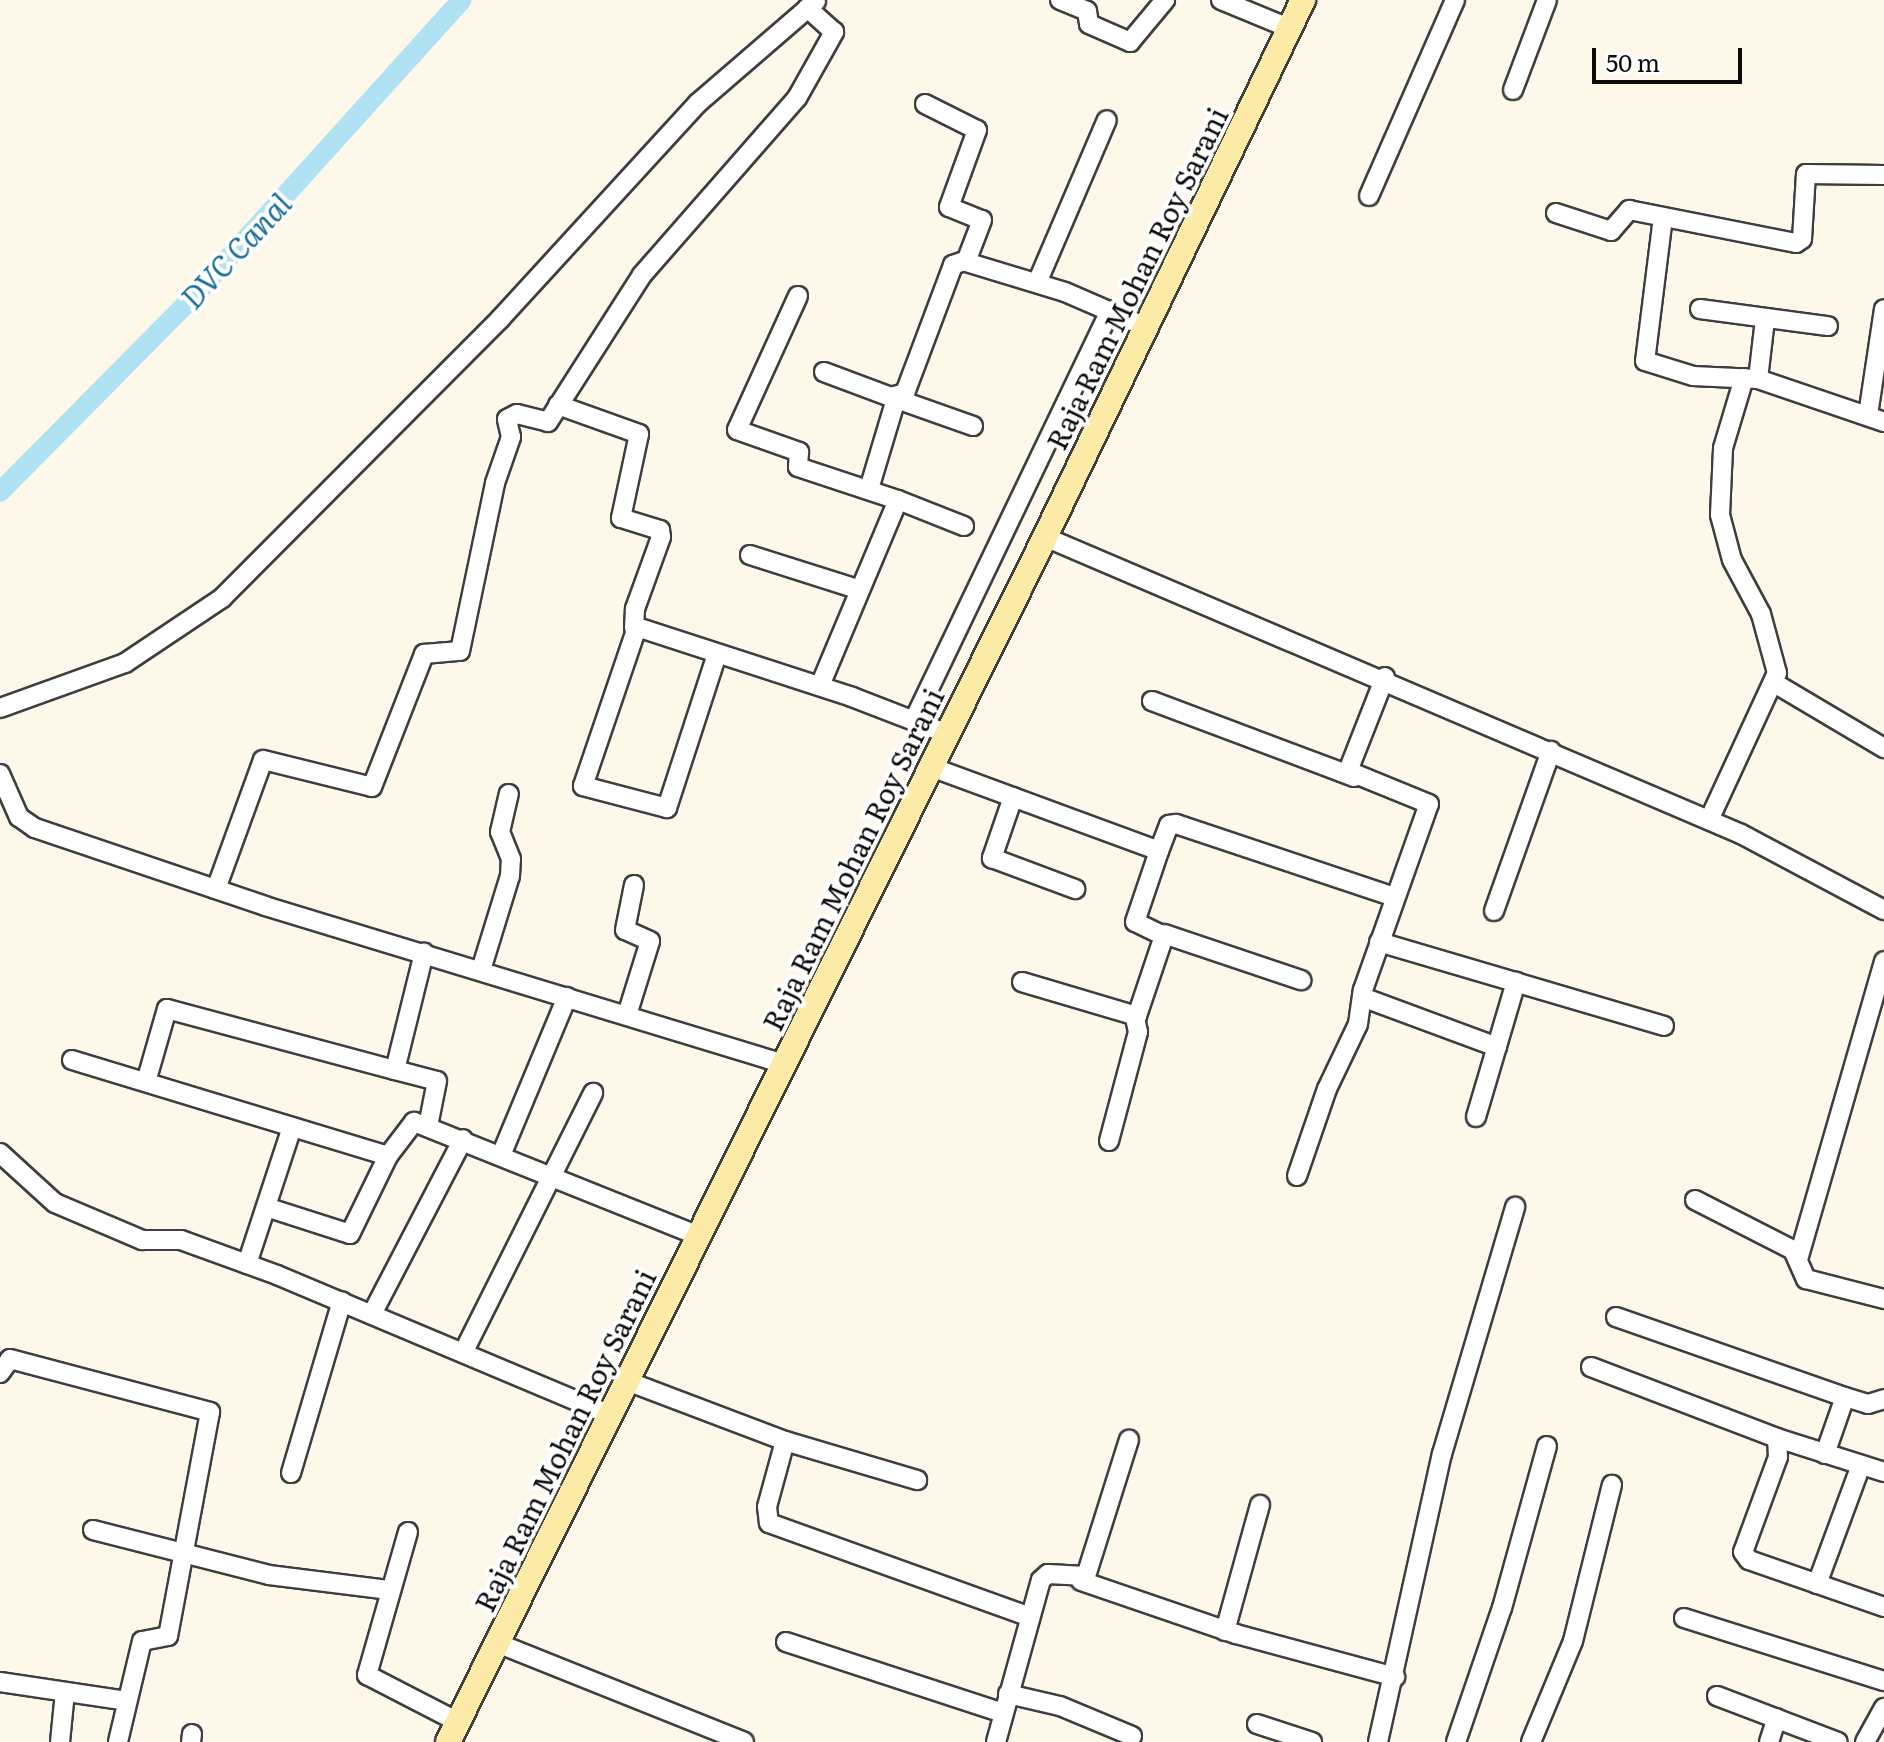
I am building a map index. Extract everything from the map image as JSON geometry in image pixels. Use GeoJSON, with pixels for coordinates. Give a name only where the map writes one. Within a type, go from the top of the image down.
{"type":"FeatureCollection","features":[{"type":"Feature","properties":{"kind":"street"},"geometry":{"type":"LineString","coordinates":[[1060,0],[1087,11],[1089,24],[1130,42],[1165,0]]}},
{"type":"Feature","properties":{"kind":"street"},"geometry":{"type":"LineString","coordinates":[[1221,0],[1289,28]]}},
{"type":"Feature","properties":{"kind":"street","name":"Raja Ram Mohan Roy Sarani"},"geometry":{"type":"LineString","coordinates":[[453,1732],[1045,537],[1303,0]]}},
{"type":"Feature","properties":{"kind":"street"},"geometry":{"type":"LineString","coordinates":[[1369,196],[1455,0]]}},
{"type":"Feature","properties":{"kind":"street"},"geometry":{"type":"LineString","coordinates":[[1513,90],[1547,0]]}},
{"type":"Feature","properties":{"kind":"street"},"geometry":{"type":"LineString","coordinates":[[0,708],[125,663],[222,598],[500,319],[698,103],[812,4],[834,28],[821,59],[757,147],[692,211],[650,264],[544,425],[517,414],[507,419],[511,437],[495,483],[460,651],[424,654],[372,787],[272,760],[258,763],[216,889]]}},
{"type":"Feature","properties":{"kind":"street"},"geometry":{"type":"LineString","coordinates":[[925,104],[977,130],[949,205],[982,220],[964,261]]}},
{"type":"Feature","properties":{"kind":"street"},"geometry":{"type":"LineString","coordinates":[[1037,283],[1107,120]]}},
{"type":"Feature","properties":{"kind":"street"},"geometry":{"type":"LineString","coordinates":[[1556,213],[1611,231],[1626,211],[1800,242],[1806,174],[1884,175]]}},
{"type":"Feature","properties":{"kind":"street"},"geometry":{"type":"LineString","coordinates":[[1663,217],[1645,361],[1693,376],[1751,378],[1876,419],[1884,309]]}},
{"type":"Feature","properties":{"kind":"street"},"geometry":{"type":"LineString","coordinates":[[869,489],[894,398],[909,387],[953,265],[964,261],[1037,283],[1146,327]]}},
{"type":"Feature","properties":{"kind":"street"},"geometry":{"type":"LineString","coordinates":[[798,296],[737,430],[799,452],[798,467],[869,489],[964,526]]}},
{"type":"Feature","properties":{"kind":"street"},"geometry":{"type":"LineString","coordinates":[[1700,309],[1828,326]]}},
{"type":"Feature","properties":{"kind":"street"},"geometry":{"type":"LineString","coordinates":[[914,720],[1110,311]]}},
{"type":"Feature","properties":{"kind":"street"},"geometry":{"type":"LineString","coordinates":[[1709,820],[1776,684],[1761,614],[1732,560],[1720,515],[1723,448],[1751,378],[1765,319]]}},
{"type":"Feature","properties":{"kind":"street"},"geometry":{"type":"LineString","coordinates":[[824,372],[973,426]]}},
{"type":"Feature","properties":{"kind":"street"},"geometry":{"type":"LineString","coordinates":[[558,405],[639,434],[621,518],[660,530],[661,537],[635,609],[634,628],[583,786],[660,811],[667,808],[717,654]]}},
{"type":"Feature","properties":{"kind":"street"},"geometry":{"type":"LineString","coordinates":[[820,686],[857,589],[898,500]]}},
{"type":"Feature","properties":{"kind":"street"},"geometry":{"type":"LineString","coordinates":[[1045,537],[1385,677],[1709,820],[1884,910]]}},
{"type":"Feature","properties":{"kind":"street"},"geometry":{"type":"LineString","coordinates":[[750,555],[857,589]]}},
{"type":"Feature","properties":{"kind":"street"},"geometry":{"type":"LineString","coordinates":[[634,628],[820,686],[948,734]]}},
{"type":"Feature","properties":{"kind":"street"},"geometry":{"type":"LineString","coordinates":[[1354,777],[1346,764],[1385,677]]}},
{"type":"Feature","properties":{"kind":"street"},"geometry":{"type":"LineString","coordinates":[[1776,684],[1883,745]]}},
{"type":"Feature","properties":{"kind":"street"},"geometry":{"type":"LineString","coordinates":[[1152,701],[1429,804],[1379,942],[1362,997],[1358,1024],[1327,1089],[1297,1176]]}},
{"type":"Feature","properties":{"kind":"street"},"geometry":{"type":"LineString","coordinates":[[1494,911],[1551,751]]}},
{"type":"Feature","properties":{"kind":"street"},"geometry":{"type":"LineString","coordinates":[[931,767],[1159,851]]}},
{"type":"Feature","properties":{"kind":"street"},"geometry":{"type":"LineString","coordinates":[[0,774],[25,822],[216,889],[784,1064]]}},
{"type":"Feature","properties":{"kind":"street"},"geometry":{"type":"LineString","coordinates":[[481,970],[510,876],[511,859],[500,832],[509,794]]}},
{"type":"Feature","properties":{"kind":"street"},"geometry":{"type":"LineString","coordinates":[[1013,797],[992,858],[1075,889]]}},
{"type":"Feature","properties":{"kind":"street"},"geometry":{"type":"LineString","coordinates":[[1301,980],[1135,922],[1169,825],[1176,824],[1394,897]]}},
{"type":"Feature","properties":{"kind":"street"},"geometry":{"type":"LineString","coordinates":[[627,1015],[650,941],[625,930],[634,885]]}},
{"type":"Feature","properties":{"kind":"street"},"geometry":{"type":"LineString","coordinates":[[1109,1141],[1138,1032],[1135,1018],[1164,934]]}},
{"type":"Feature","properties":{"kind":"street"},"geometry":{"type":"LineString","coordinates":[[1379,942],[1664,1026]]}},
{"type":"Feature","properties":{"kind":"street"},"geometry":{"type":"LineString","coordinates":[[395,1070],[424,953]]}},
{"type":"Feature","properties":{"kind":"street"},"geometry":{"type":"LineString","coordinates":[[1884,961],[1799,1256],[1806,1279],[1884,1299]]}},
{"type":"Feature","properties":{"kind":"street"},"geometry":{"type":"LineString","coordinates":[[1022,982],[1135,1018]]}},
{"type":"Feature","properties":{"kind":"street"},"geometry":{"type":"LineString","coordinates":[[1476,1117],[1516,982]]}},
{"type":"Feature","properties":{"kind":"street"},"geometry":{"type":"LineString","coordinates":[[502,1153],[567,997]]}},
{"type":"Feature","properties":{"kind":"street"},"geometry":{"type":"LineString","coordinates":[[1362,997],[1497,1047]]}},
{"type":"Feature","properties":{"kind":"street"},"geometry":{"type":"LineString","coordinates":[[146,1082],[167,1009],[437,1081],[428,1126]]}},
{"type":"Feature","properties":{"kind":"street"},"geometry":{"type":"LineString","coordinates":[[72,1060],[388,1156]]}},
{"type":"Feature","properties":{"kind":"street"},"geometry":{"type":"LineString","coordinates":[[463,1353],[593,1093]]}},
{"type":"Feature","properties":{"kind":"street"},"geometry":{"type":"LineString","coordinates":[[266,1207],[350,1234],[388,1156],[408,1124],[428,1126],[554,1173],[699,1236]]}},
{"type":"Feature","properties":{"kind":"street"},"geometry":{"type":"LineString","coordinates":[[247,1264],[292,1127]]}},
{"type":"Feature","properties":{"kind":"street"},"geometry":{"type":"LineString","coordinates":[[372,1314],[463,1139]]}},
{"type":"Feature","properties":{"kind":"street"},"geometry":{"type":"LineString","coordinates":[[0,1153],[55,1203],[142,1240],[181,1240],[247,1264],[610,1415]]}},
{"type":"Feature","properties":{"kind":"street"},"geometry":{"type":"LineString","coordinates":[[1695,1200],[1799,1256]]}},
{"type":"Feature","properties":{"kind":"street"},"geometry":{"type":"LineString","coordinates":[[1378,1742],[1395,1677],[1442,1454],[1515,1207]]}},
{"type":"Feature","properties":{"kind":"street"},"geometry":{"type":"LineString","coordinates":[[291,1473],[342,1301]]}},
{"type":"Feature","properties":{"kind":"street"},"geometry":{"type":"LineString","coordinates":[[1616,1317],[1845,1397],[1868,1404],[1884,1399]]}},
{"type":"Feature","properties":{"kind":"street"},"geometry":{"type":"LineString","coordinates":[[0,1373],[10,1359],[210,1412],[168,1636],[142,1641],[118,1742]]}},
{"type":"Feature","properties":{"kind":"street"},"geometry":{"type":"LineString","coordinates":[[1591,1367],[1777,1438],[1884,1472]]}},
{"type":"Feature","properties":{"kind":"street"},"geometry":{"type":"LineString","coordinates":[[627,1381],[785,1441],[917,1480]]}},
{"type":"Feature","properties":{"kind":"street"},"geometry":{"type":"LineString","coordinates":[[1825,1454],[1845,1397]]}},
{"type":"Feature","properties":{"kind":"street"},"geometry":{"type":"LineString","coordinates":[[1777,1438],[1778,1457],[1743,1552],[1749,1560],[1884,1607]]}},
{"type":"Feature","properties":{"kind":"street"},"geometry":{"type":"LineString","coordinates":[[1081,1581],[1129,1440]]}},
{"type":"Feature","properties":{"kind":"street"},"geometry":{"type":"LineString","coordinates":[[785,1441],[767,1507],[769,1523],[1030,1617]]}},
{"type":"Feature","properties":{"kind":"street"},"geometry":{"type":"LineString","coordinates":[[1456,1742],[1547,1446]]}},
{"type":"Feature","properties":{"kind":"street"},"geometry":{"type":"LineString","coordinates":[[1817,1584],[1861,1465]]}},
{"type":"Feature","properties":{"kind":"street"},"geometry":{"type":"LineString","coordinates":[[1531,1742],[1573,1641],[1612,1485]]}},
{"type":"Feature","properties":{"kind":"street"},"geometry":{"type":"LineString","coordinates":[[1225,1631],[1260,1505]]}},
{"type":"Feature","properties":{"kind":"street"},"geometry":{"type":"LineString","coordinates":[[93,1530],[269,1575],[390,1590]]}},
{"type":"Feature","properties":{"kind":"street"},"geometry":{"type":"LineString","coordinates":[[408,1532],[367,1675],[453,1732]]}},
{"type":"Feature","properties":{"kind":"street"},"geometry":{"type":"LineString","coordinates":[[996,1742],[1030,1617],[1048,1574],[1081,1581],[1225,1631],[1395,1677]]}},
{"type":"Feature","properties":{"kind":"street"},"geometry":{"type":"LineString","coordinates":[[1684,1618],[1884,1681]]}},
{"type":"Feature","properties":{"kind":"street"},"geometry":{"type":"LineString","coordinates":[[786,1642],[1003,1713]]}},
{"type":"Feature","properties":{"kind":"street"},"geometry":{"type":"LineString","coordinates":[[497,1643],[744,1742]]}},
{"type":"Feature","properties":{"kind":"street"},"geometry":{"type":"LineString","coordinates":[[0,1682],[127,1701]]}},
{"type":"Feature","properties":{"kind":"street"},"geometry":{"type":"LineString","coordinates":[[60,1742],[65,1692]]}},
{"type":"Feature","properties":{"kind":"street"},"geometry":{"type":"LineString","coordinates":[[1008,1694],[1060,1706],[1132,1736]]}},
{"type":"Feature","properties":{"kind":"street"},"geometry":{"type":"LineString","coordinates":[[1717,1696],[1838,1742]]}},
{"type":"Feature","properties":{"kind":"street"},"geometry":{"type":"LineString","coordinates":[[1865,1742],[1884,1708]]}},
{"type":"Feature","properties":{"kind":"street"},"geometry":{"type":"LineString","coordinates":[[1769,1742],[1777,1718]]}},
{"type":"Feature","properties":{"kind":"street"},"geometry":{"type":"LineString","coordinates":[[1257,1724],[1312,1742]]}},
{"type":"Feature","properties":{"kind":"waterway","name":"DVC Canal"},"geometry":{"type":"LineString","coordinates":[[0,492],[196,294],[462,0]]}}]}
